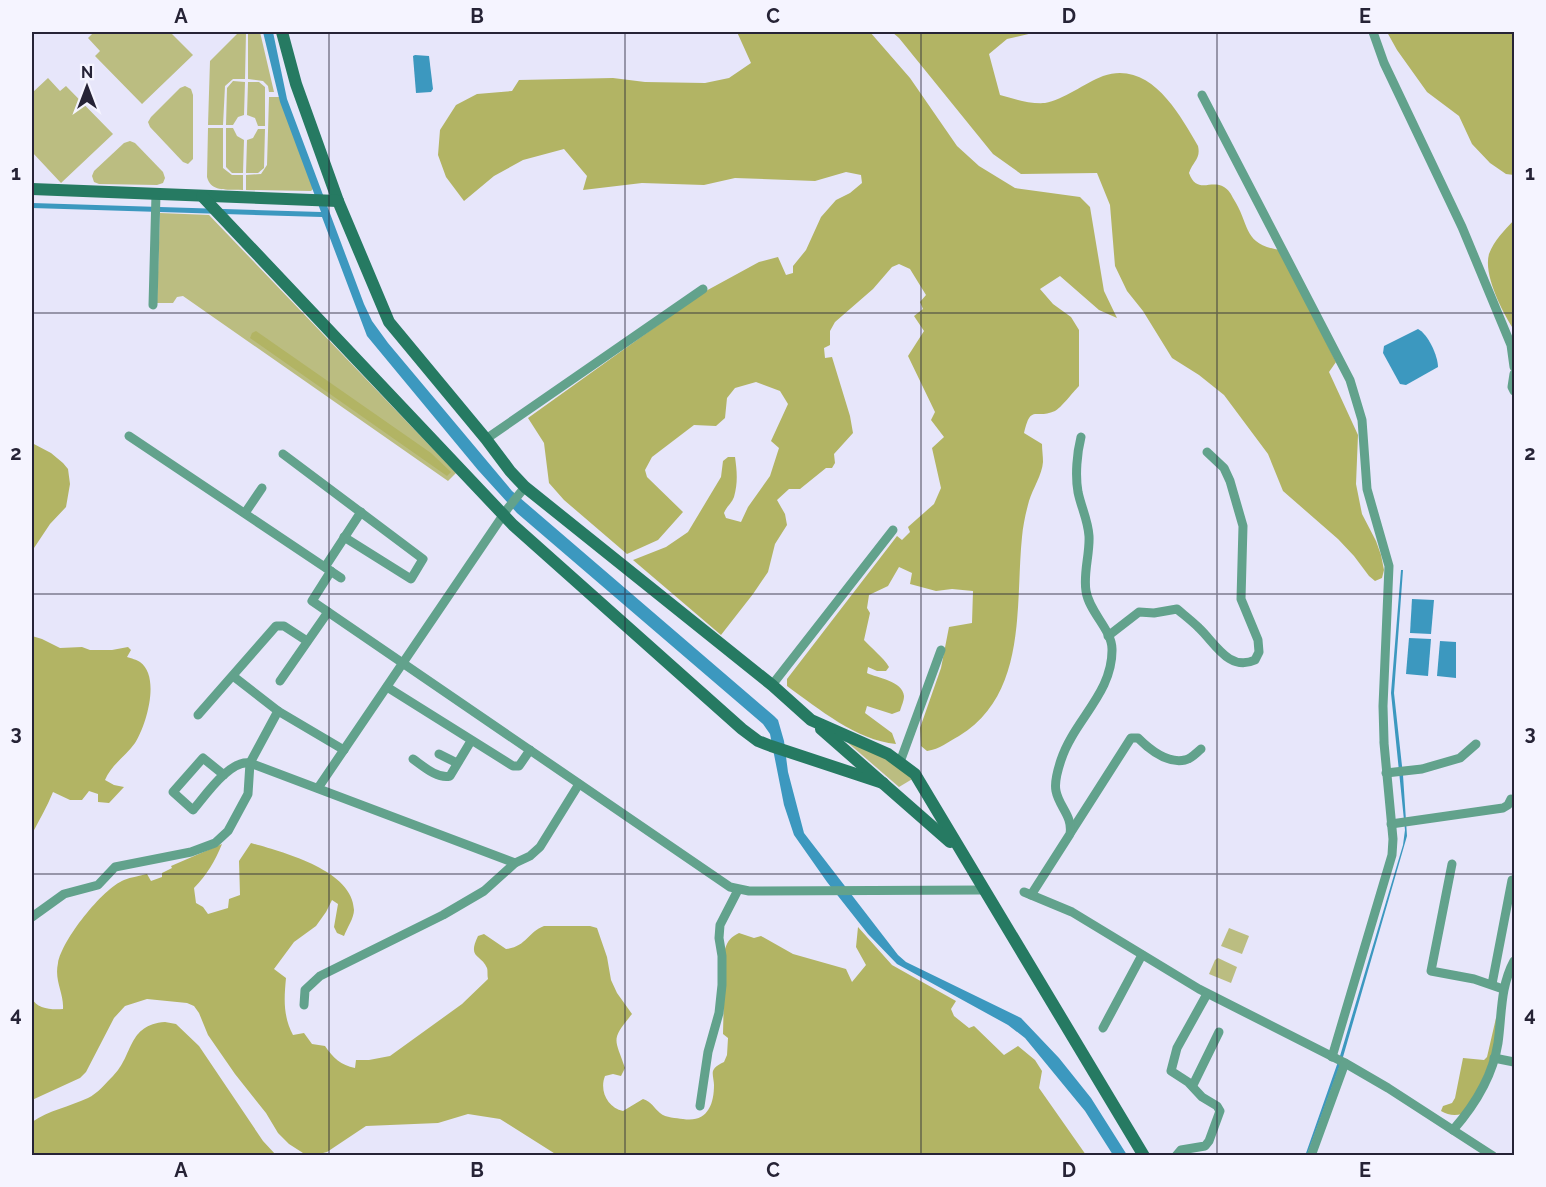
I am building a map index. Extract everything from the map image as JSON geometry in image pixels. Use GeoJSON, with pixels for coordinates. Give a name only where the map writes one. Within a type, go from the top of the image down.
{"type":"FeatureCollection","features":[{"type":"Feature","properties":{"kind":"main road"},"geometry":{"type":"LineString","coordinates":[[282,32],[296,84],[338,201],[389,322],[486,439],[522,490],[772,685],[959,849]]}},
{"type":"Feature","properties":{"kind":"main road"},"geometry":{"type":"LineString","coordinates":[[32,189],[156,205],[202,196],[338,201]]}},
{"type":"Feature","properties":{"kind":"main road"},"geometry":{"type":"LineString","coordinates":[[202,196],[506,512],[742,729],[758,741],[771,746],[884,783]]}},
{"type":"Feature","properties":{"kind":"main road"},"geometry":{"type":"LineString","coordinates":[[811,720],[888,754],[915,774],[1144,1155]]}},
{"type":"Feature","properties":{"kind":"street"},"geometry":{"type":"LineString","coordinates":[[1373,32],[1384,63],[1466,237],[1511,345],[1515,367]]}},
{"type":"Feature","properties":{"kind":"street"},"geometry":{"type":"LineString","coordinates":[[1202,95],[1350,380],[1359,405],[1367,489],[1389,566],[1383,706],[1392,855],[1339,1060],[1311,1155]]}},
{"type":"Feature","properties":{"kind":"street"},"geometry":{"type":"LineString","coordinates":[[153,305],[156,205]]}},
{"type":"Feature","properties":{"kind":"street"},"geometry":{"type":"LineString","coordinates":[[486,439],[703,289]]}},
{"type":"Feature","properties":{"kind":"street"},"geometry":{"type":"LineString","coordinates":[[1515,374],[1512,387],[1515,391]]}},
{"type":"Feature","properties":{"kind":"street"},"geometry":{"type":"LineString","coordinates":[[129,436],[341,578]]}},
{"type":"Feature","properties":{"kind":"street"},"geometry":{"type":"LineString","coordinates":[[1070,834],[1071,825],[1056,793],[1058,770],[1069,741],[1109,675],[1112,652],[1112,644],[1092,610],[1086,591],[1085,573],[1089,538],[1087,522],[1077,490],[1078,447],[1081,437]]}},
{"type":"Feature","properties":{"kind":"street"},"geometry":{"type":"LineString","coordinates":[[1108,636],[1139,612],[1154,613],[1177,609],[1200,628],[1228,659],[1247,664],[1255,660],[1258,640],[1241,599],[1243,526],[1227,474],[1208,452]]}},
{"type":"Feature","properties":{"kind":"street"},"geometry":{"type":"LineString","coordinates":[[283,454],[423,559],[411,579],[344,537]]}},
{"type":"Feature","properties":{"kind":"street"},"geometry":{"type":"LineString","coordinates":[[244,513],[262,488]]}},
{"type":"Feature","properties":{"kind":"street"},"geometry":{"type":"LineString","coordinates":[[318,788],[522,490]]}},
{"type":"Feature","properties":{"kind":"street"},"geometry":{"type":"LineString","coordinates":[[361,512],[344,537],[312,601],[730,887],[738,890],[983,890]]}},
{"type":"Feature","properties":{"kind":"street"},"geometry":{"type":"LineString","coordinates":[[772,685],[893,530]]}},
{"type":"Feature","properties":{"kind":"street"},"geometry":{"type":"LineString","coordinates":[[280,681],[328,612]]}},
{"type":"Feature","properties":{"kind":"street"},"geometry":{"type":"LineString","coordinates":[[198,715],[276,626],[284,626],[308,640]]}},
{"type":"Feature","properties":{"kind":"street"},"geometry":{"type":"LineString","coordinates":[[900,762],[940,650]]}},
{"type":"Feature","properties":{"kind":"street"},"geometry":{"type":"LineString","coordinates":[[233,676],[278,711],[344,750]]}},
{"type":"Feature","properties":{"kind":"street"},"geometry":{"type":"LineString","coordinates":[[387,687],[513,766],[519,766],[530,750]]}},
{"type":"Feature","properties":{"kind":"street"},"geometry":{"type":"LineString","coordinates":[[32,917],[64,894],[98,885],[115,867],[191,852],[214,843],[228,831],[248,794],[250,763],[278,711]]}},
{"type":"Feature","properties":{"kind":"street"},"geometry":{"type":"LineString","coordinates":[[1201,749],[1189,759],[1179,760],[1158,754],[1138,738],[1131,738],[1070,834],[1028,894],[1072,912],[1207,994],[1229,1001],[1339,1060],[1388,1088],[1493,1155]]}},
{"type":"Feature","properties":{"kind":"street"},"geometry":{"type":"LineString","coordinates":[[412,759],[442,777],[450,776],[471,741]]}},
{"type":"Feature","properties":{"kind":"street"},"geometry":{"type":"LineString","coordinates":[[1386,773],[1422,769],[1460,758],[1476,744]]}},
{"type":"Feature","properties":{"kind":"street"},"geometry":{"type":"LineString","coordinates":[[439,754],[457,764]]}},
{"type":"Feature","properties":{"kind":"street"},"geometry":{"type":"LineString","coordinates":[[224,775],[203,758],[173,792],[193,810],[236,765],[250,763],[515,863]]}},
{"type":"Feature","properties":{"kind":"street"},"geometry":{"type":"LineString","coordinates":[[304,1005],[305,990],[320,976],[470,901],[515,863],[530,856],[540,847],[579,784]]}},
{"type":"Feature","properties":{"kind":"street"},"geometry":{"type":"LineString","coordinates":[[1391,824],[1503,808],[1508,806],[1511,799]]}},
{"type":"Feature","properties":{"kind":"street"},"geometry":{"type":"LineString","coordinates":[[1452,864],[1431,971],[1503,988]]}},
{"type":"Feature","properties":{"kind":"street"},"geometry":{"type":"LineString","coordinates":[[1492,984],[1512,880]]}},
{"type":"Feature","properties":{"kind":"street"},"geometry":{"type":"LineString","coordinates":[[700,1106],[708,1052],[719,1013],[722,985],[720,925],[738,890]]}},
{"type":"Feature","properties":{"kind":"street"},"geometry":{"type":"LineString","coordinates":[[1103,1028],[1142,955]]}},
{"type":"Feature","properties":{"kind":"street"},"geometry":{"type":"LineString","coordinates":[[1453,1130],[1470,1111],[1494,1058],[1503,988],[1515,961]]}},
{"type":"Feature","properties":{"kind":"street"},"geometry":{"type":"LineString","coordinates":[[1176,1155],[1181,1150],[1205,1146],[1220,1111],[1217,1106],[1202,1097],[1192,1085],[1171,1071],[1190,1023],[1207,994]]}},
{"type":"Feature","properties":{"kind":"street"},"geometry":{"type":"LineString","coordinates":[[1192,1085],[1219,1032]]}},
{"type":"Feature","properties":{"kind":"street"},"geometry":{"type":"LineString","coordinates":[[1494,1058],[1515,1062]]}},
{"type":"Feature","properties":{"kind":"green space"},"geometry":{"type":"Polygon","coordinates":[[[94,32],[170,32],[193,55],[142,104],[95,56],[100,51],[88,38],[94,32]]]}},
{"type":"Feature","properties":{"kind":"green space"},"geometry":{"type":"Polygon","coordinates":[[[239,32],[246,32],[245,79],[233,79],[225,86],[223,125],[208,125],[210,61],[239,32]]]}},
{"type":"Feature","properties":{"kind":"green space"},"geometry":{"type":"Polygon","coordinates":[[[248,32],[260,32],[274,92],[269,92],[268,86],[263,81],[248,79],[248,32]]]}},
{"type":"Feature","properties":{"kind":"green space"},"geometry":{"type":"Polygon","coordinates":[[[737,32],[870,32],[910,78],[957,146],[979,166],[1015,188],[1080,197],[1090,207],[1104,291],[1117,318],[1099,310],[1060,276],[1040,289],[1053,304],[1071,317],[1079,330],[1079,386],[1055,411],[1032,415],[1024,433],[1042,444],[1043,462],[1024,523],[1014,646],[1007,673],[997,697],[981,718],[959,736],[932,750],[927,751],[921,746],[920,728],[941,668],[949,627],[972,623],[973,591],[952,589],[936,591],[910,584],[912,573],[899,567],[888,586],[869,595],[867,608],[870,613],[864,640],[889,667],[886,671],[877,671],[868,667],[867,673],[894,683],[903,691],[904,696],[900,711],[892,714],[867,706],[865,713],[892,733],[896,744],[852,730],[787,686],[787,679],[897,536],[902,540],[910,532],[908,527],[934,504],[941,488],[932,448],[944,437],[931,420],[935,412],[908,356],[924,331],[914,316],[923,309],[920,302],[926,295],[910,269],[899,264],[892,267],[873,289],[835,322],[830,331],[830,345],[824,348],[825,358],[832,357],[853,433],[834,454],[835,463],[832,468],[826,468],[800,489],[789,489],[777,500],[785,514],[787,525],[775,544],[768,572],[721,635],[633,560],[666,547],[688,532],[721,477],[723,461],[728,457],[735,457],[737,482],[734,497],[724,513],[726,518],[741,522],[748,507],[770,476],[779,448],[771,441],[788,404],[780,391],[756,382],[735,388],[727,398],[725,418],[716,426],[694,425],[652,457],[645,470],[647,477],[683,512],[658,540],[627,554],[564,500],[549,483],[544,443],[528,418],[704,292],[759,262],[778,257],[786,275],[793,273],[793,266],[806,250],[821,217],[836,200],[850,193],[862,183],[861,175],[846,172],[815,181],[735,178],[704,185],[642,183],[583,190],[587,176],[564,149],[523,160],[494,176],[464,201],[446,177],[438,155],[440,130],[456,105],[477,94],[512,91],[519,80],[613,78],[645,82],[705,83],[729,78],[751,63],[737,32]]]}},
{"type":"Feature","properties":{"kind":"green space"},"geometry":{"type":"Polygon","coordinates":[[[892,32],[1037,32],[1007,39],[989,54],[1000,95],[1022,101],[1045,103],[1067,95],[1103,76],[1120,73],[1149,82],[1172,105],[1198,146],[1198,157],[1189,173],[1192,180],[1200,185],[1219,185],[1226,188],[1239,208],[1253,238],[1268,247],[1280,250],[1336,362],[1329,372],[1358,435],[1356,484],[1362,514],[1381,555],[1384,570],[1382,578],[1375,581],[1369,576],[1338,539],[1283,491],[1268,454],[1224,395],[1199,375],[1172,358],[1143,311],[1127,291],[1115,266],[1110,205],[1097,173],[1021,174],[993,154],[892,32]]]}},
{"type":"Feature","properties":{"kind":"green space"},"geometry":{"type":"Polygon","coordinates":[[[1387,32],[1514,32],[1514,175],[1506,174],[1490,163],[1472,144],[1459,116],[1427,92],[1387,32]]]}},
{"type":"Feature","properties":{"kind":"green space"},"geometry":{"type":"Polygon","coordinates":[[[48,78],[60,91],[66,86],[113,134],[61,183],[32,152],[32,93],[48,78]]]}},
{"type":"Feature","properties":{"kind":"green space"},"geometry":{"type":"Polygon","coordinates":[[[233,81],[245,82],[244,115],[238,117],[233,125],[226,125],[227,88],[233,81]]]}},
{"type":"Feature","properties":{"kind":"green space"},"geometry":{"type":"Polygon","coordinates":[[[248,82],[259,82],[265,87],[265,126],[258,126],[255,118],[247,115],[248,82]]]}},
{"type":"Feature","properties":{"kind":"green space"},"geometry":{"type":"Polygon","coordinates":[[[185,86],[191,89],[193,95],[193,159],[188,164],[183,162],[148,122],[180,88],[185,86]]]}},
{"type":"Feature","properties":{"kind":"green space"},"geometry":{"type":"Polygon","coordinates":[[[269,97],[280,97],[313,189],[311,191],[246,190],[246,175],[261,174],[267,165],[269,97]]]}},
{"type":"Feature","properties":{"kind":"green space"},"geometry":{"type":"Polygon","coordinates":[[[208,128],[223,128],[223,168],[232,175],[243,175],[243,190],[216,188],[209,182],[207,177],[208,128]]]}},
{"type":"Feature","properties":{"kind":"green space"},"geometry":{"type":"Polygon","coordinates":[[[226,128],[233,128],[237,136],[244,140],[243,173],[232,173],[226,167],[226,128]]]}},
{"type":"Feature","properties":{"kind":"green space"},"geometry":{"type":"Polygon","coordinates":[[[258,129],[265,129],[264,168],[258,173],[246,173],[247,140],[253,138],[258,129]]]}},
{"type":"Feature","properties":{"kind":"green space"},"geometry":{"type":"Polygon","coordinates":[[[130,141],[135,143],[163,172],[165,178],[163,183],[157,185],[94,182],[92,176],[94,171],[124,143],[130,141]]]}},
{"type":"Feature","properties":{"kind":"green space"},"geometry":{"type":"Polygon","coordinates":[[[160,213],[209,215],[456,473],[448,481],[183,296],[177,297],[173,303],[157,303],[160,213]]]}},
{"type":"Feature","properties":{"kind":"green space"},"geometry":{"type":"Polygon","coordinates":[[[1514,220],[1514,330],[1495,294],[1488,263],[1494,244],[1514,220]]]}},
{"type":"Feature","properties":{"kind":"green space"},"geometry":{"type":"Polygon","coordinates":[[[256,331],[431,453],[451,472],[447,476],[250,338],[256,331]]]}},
{"type":"Feature","properties":{"kind":"green space"},"geometry":{"type":"Polygon","coordinates":[[[32,443],[51,453],[63,463],[68,469],[70,484],[66,507],[50,524],[32,551],[32,443]]]}},
{"type":"Feature","properties":{"kind":"green space"},"geometry":{"type":"Polygon","coordinates":[[[32,636],[60,648],[82,647],[90,650],[112,650],[128,647],[131,650],[127,657],[140,662],[146,669],[151,690],[147,714],[135,743],[105,780],[124,787],[109,803],[98,802],[98,794],[89,791],[82,800],[70,800],[53,792],[32,834],[32,636]]]}},
{"type":"Feature","properties":{"kind":"green space"},"geometry":{"type":"Polygon","coordinates":[[[847,742],[887,758],[914,778],[899,787],[847,742]]]}},
{"type":"Feature","properties":{"kind":"green space"},"geometry":{"type":"Polygon","coordinates":[[[251,843],[314,865],[342,884],[351,896],[354,913],[344,936],[337,933],[334,927],[338,904],[332,900],[316,926],[294,942],[274,969],[286,978],[285,1007],[287,1021],[293,1035],[304,1033],[312,1044],[325,1046],[338,1060],[350,1067],[355,1068],[356,1060],[390,1056],[462,1004],[488,979],[487,968],[474,953],[478,936],[484,934],[506,949],[523,942],[544,926],[590,926],[597,928],[607,957],[611,980],[632,1014],[620,1030],[616,1040],[625,1068],[621,1076],[613,1074],[605,1076],[603,1087],[606,1098],[609,1103],[623,1111],[643,1099],[665,1116],[691,1120],[703,1115],[711,1106],[714,1092],[713,1071],[716,1066],[724,1062],[727,1055],[728,1038],[723,1034],[725,949],[730,939],[739,933],[754,938],[761,936],[793,954],[846,969],[852,982],[866,965],[856,947],[858,927],[892,965],[956,1001],[951,1009],[954,1016],[969,1028],[974,1026],[1004,1055],[1018,1046],[1035,1060],[1042,1071],[1039,1088],[1086,1155],[557,1155],[500,1119],[468,1114],[438,1123],[366,1126],[327,1152],[303,1153],[278,1133],[266,1113],[208,1035],[194,1006],[187,1003],[147,999],[125,1006],[114,1018],[86,1072],[80,1078],[32,1100],[32,998],[41,1007],[63,1009],[57,976],[58,963],[67,942],[84,916],[115,885],[124,880],[147,874],[151,881],[162,877],[162,873],[172,868],[171,866],[222,844],[203,878],[194,888],[196,903],[208,914],[228,908],[229,899],[240,895],[239,861],[251,843]]]}},
{"type":"Feature","properties":{"kind":"green space"},"geometry":{"type":"Polygon","coordinates":[[[1229,928],[1249,936],[1242,954],[1221,946],[1229,928]]]}},
{"type":"Feature","properties":{"kind":"green space"},"geometry":{"type":"Polygon","coordinates":[[[1218,958],[1237,967],[1231,983],[1209,974],[1218,958]]]}},
{"type":"Feature","properties":{"kind":"green space"},"geometry":{"type":"Polygon","coordinates":[[[1496,1018],[1496,1041],[1473,1098],[1462,1114],[1451,1115],[1441,1111],[1443,1106],[1452,1103],[1455,1098],[1463,1058],[1484,1060],[1487,1057],[1496,1018]]]}},
{"type":"Feature","properties":{"kind":"green space"},"geometry":{"type":"Polygon","coordinates":[[[165,1022],[176,1024],[199,1046],[263,1141],[276,1155],[32,1155],[32,1122],[45,1114],[95,1094],[120,1068],[137,1035],[153,1024],[165,1022]]]}},
{"type":"Feature","properties":{"kind":"water"},"geometry":{"type":"Polygon","coordinates":[[[263,32],[273,32],[287,99],[364,304],[372,321],[388,343],[512,491],[778,720],[784,741],[788,772],[804,833],[898,955],[906,962],[1021,1018],[1059,1058],[1091,1098],[1127,1155],[1113,1155],[1085,1111],[1025,1038],[1008,1025],[897,964],[868,934],[794,835],[784,805],[770,734],[763,724],[517,513],[478,470],[367,336],[322,217],[32,208],[32,203],[321,212],[280,102],[263,32]]]}},
{"type":"Feature","properties":{"kind":"water"},"geometry":{"type":"Polygon","coordinates":[[[413,56],[429,56],[433,89],[431,92],[416,93],[413,56]]]}},
{"type":"Feature","properties":{"kind":"water"},"geometry":{"type":"Polygon","coordinates":[[[1418,329],[1432,346],[1438,367],[1406,385],[1400,384],[1383,353],[1384,346],[1418,329]]]}},
{"type":"Feature","properties":{"kind":"water"},"geometry":{"type":"Polygon","coordinates":[[[1401,570],[1403,570],[1394,693],[1407,836],[1343,1057],[1305,1156],[1340,1056],[1403,845],[1405,830],[1391,693],[1401,570]]]}},
{"type":"Feature","properties":{"kind":"water"},"geometry":{"type":"Polygon","coordinates":[[[1412,599],[1434,600],[1431,634],[1410,633],[1412,599]]]}},
{"type":"Feature","properties":{"kind":"water"},"geometry":{"type":"Polygon","coordinates":[[[1409,638],[1431,639],[1428,676],[1406,674],[1409,638]]]}},
{"type":"Feature","properties":{"kind":"water"},"geometry":{"type":"Polygon","coordinates":[[[1440,641],[1456,642],[1456,678],[1437,676],[1440,641]]]}}]}
